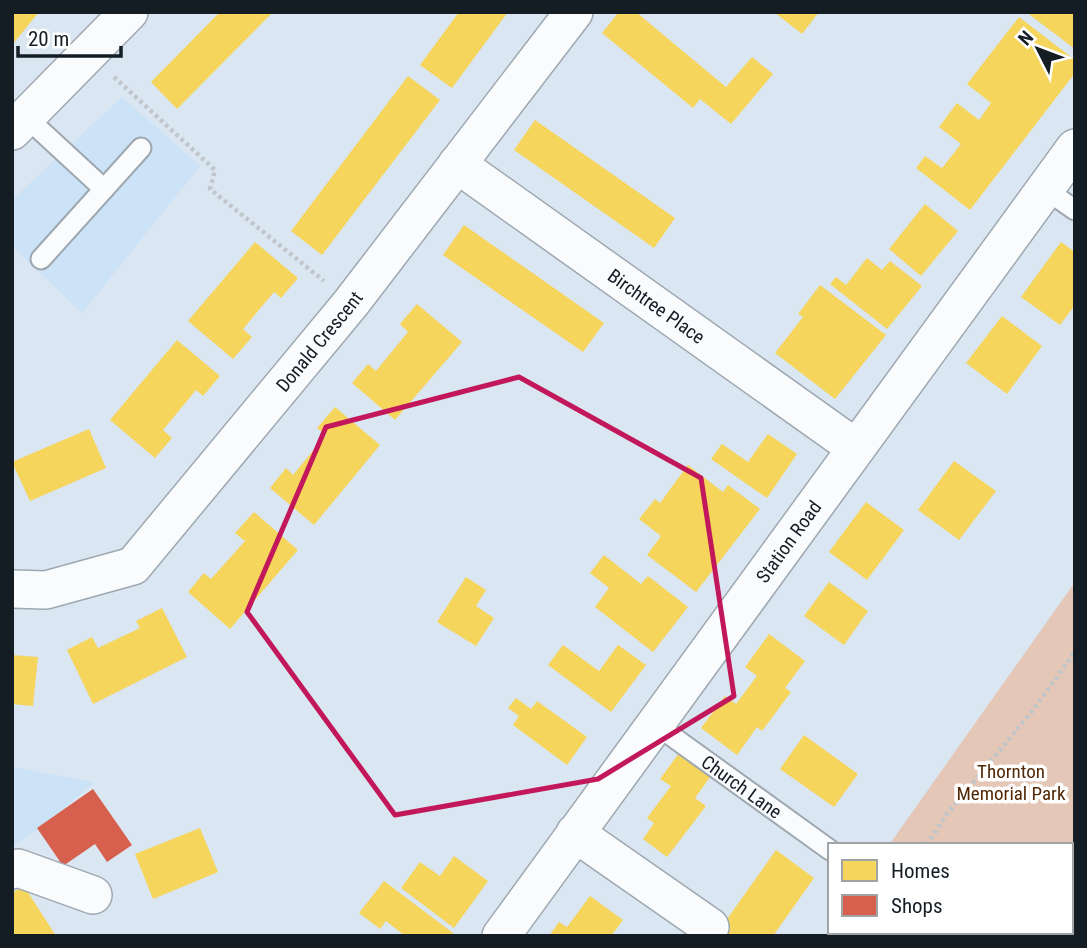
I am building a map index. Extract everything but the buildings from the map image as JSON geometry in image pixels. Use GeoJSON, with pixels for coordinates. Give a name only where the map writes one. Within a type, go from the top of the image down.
{"type":"FeatureCollection","features":[{"type":"Feature","properties":{"kind":"street"},"geometry":{"type":"LineString","coordinates":[[19,124],[129,12]]}},
{"type":"Feature","properties":{"kind":"street","name":"Donald Crescent"},"geometry":{"type":"LineString","coordinates":[[12,589],[46,590],[133,566],[351,303],[574,12]]}},
{"type":"Feature","properties":{"kind":"street","name":"Station Road"},"geometry":{"type":"LineString","coordinates":[[501,936],[1075,148]]}},
{"type":"Feature","properties":{"kind":"street","name":"Birchtree Place"},"geometry":{"type":"LineString","coordinates":[[457,164],[856,448]]}},
{"type":"Feature","properties":{"kind":"street"},"geometry":{"type":"LineString","coordinates":[[575,833],[710,927]]}},
{"type":"Feature","properties":{"kind":"street"},"geometry":{"type":"LineString","coordinates":[[12,870],[18,868],[93,895]]}},
{"type":"Feature","properties":{"kind":"lane"},"geometry":{"type":"LineString","coordinates":[[19,124],[104,189]]}},
{"type":"Feature","properties":{"kind":"lane"},"geometry":{"type":"LineString","coordinates":[[41,260],[141,148]]}},
{"type":"Feature","properties":{"kind":"lane"},"geometry":{"type":"LineString","coordinates":[[1045,189],[1075,210]]}},
{"type":"Feature","properties":{"kind":"lane","name":"Church Lane"},"geometry":{"type":"LineString","coordinates":[[655,723],[828,849]]}},
{"type":"Feature","properties":{"kind":"path"},"geometry":{"type":"LineString","coordinates":[[88,53],[215,170],[211,189],[351,303]]}},
{"type":"Feature","properties":{"kind":"path"},"geometry":{"type":"LineString","coordinates":[[928,843],[946,815],[1033,710],[1075,652]]}},
{"type":"Feature","properties":{"kind":"highlighted area"},"geometry":{"type":"Polygon","coordinates":[[[519,377],[701,478],[734,696],[598,779],[395,815],[247,612],[326,427],[519,377]]]}},
{"type":"Feature","properties":{"kind":"shaded area"},"geometry":{"type":"Polygon","coordinates":[[[122,97],[200,166],[82,313],[12,246],[12,200],[122,97]]]}},
{"type":"Feature","properties":{"kind":"shaded area"},"geometry":{"type":"Polygon","coordinates":[[[12,767],[95,782],[38,830],[12,846],[12,767]]]}},
{"type":"Feature","properties":{"kind":"green space","name":"Thornton Memorial Park"},"geometry":{"type":"Polygon","coordinates":[[[1075,582],[1075,936],[825,936],[828,932],[828,934],[1073,934],[1073,843],[890,843],[1075,582]]]}}]}
